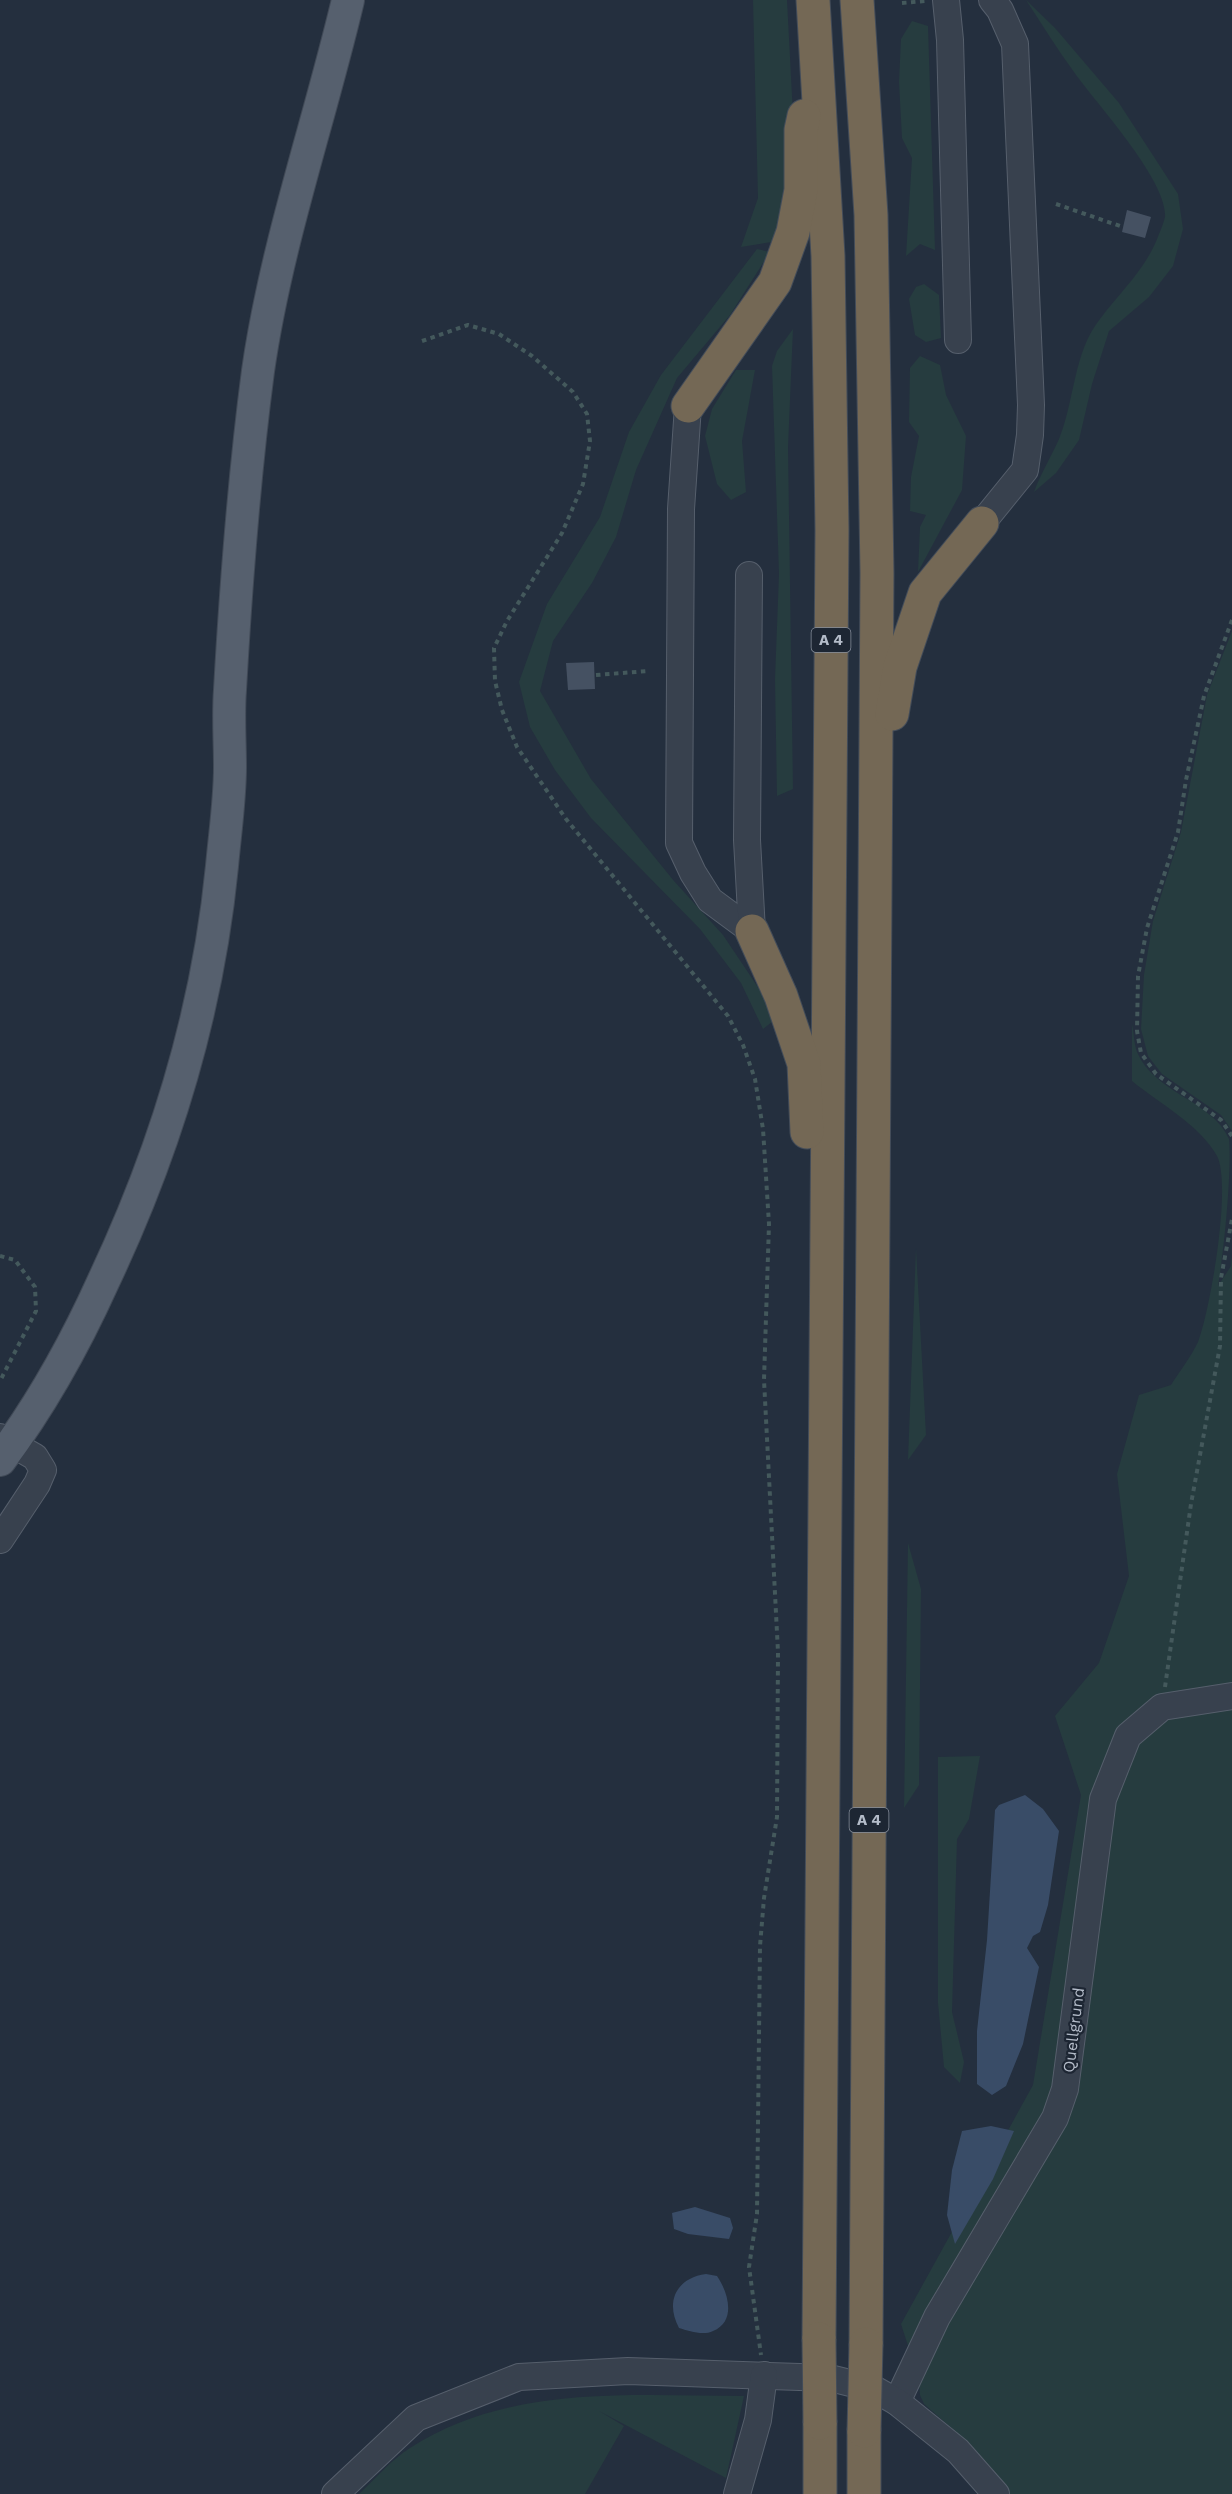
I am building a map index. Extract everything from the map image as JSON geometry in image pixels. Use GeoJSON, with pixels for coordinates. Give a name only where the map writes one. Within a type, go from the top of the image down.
{"type":"FeatureCollection","features":[{"type":"Feature","properties":{"kind":"highway","name":"A 4"},"geometry":{"type":"LineString","coordinates":[[813,0],[818,52],[828,256],[832,530],[819,2339],[820,2494]]}},
{"type":"Feature","properties":{"kind":"highway","name":"A 4"},"geometry":{"type":"LineString","coordinates":[[857,0],[873,277],[877,573],[864,2494]]}},
{"type":"Feature","properties":{"kind":"highway"},"geometry":{"type":"LineString","coordinates":[[688,406],[775,282],[793,232],[801,190],[801,130],[818,52]]}},
{"type":"Feature","properties":{"kind":"highway"},"geometry":{"type":"LineString","coordinates":[[876,810],[900,667],[925,593],[982,523]]}},
{"type":"Feature","properties":{"kind":"highway"},"geometry":{"type":"LineString","coordinates":[[752,931],[781,996],[804,1064],[808,1171],[826,1227]]}},
{"type":"Feature","properties":{"kind":"main road"},"geometry":{"type":"LineString","coordinates":[[4,1447],[53,1378],[86,1319],[130,1225],[164,1136],[206,979],[223,859],[230,771],[230,684],[247,466],[259,367],[294,202],[348,0]]}},
{"type":"Feature","properties":{"kind":"street"},"geometry":{"type":"LineString","coordinates":[[946,0],[950,52],[958,340]]}},
{"type":"Feature","properties":{"kind":"street"},"geometry":{"type":"LineString","coordinates":[[982,523],[1025,470],[1031,405],[1015,44],[1000,10],[992,0]]}},
{"type":"Feature","properties":{"kind":"street"},"geometry":{"type":"LineString","coordinates":[[688,406],[681,509],[679,843],[693,873],[710,900],[752,931]]}},
{"type":"Feature","properties":{"kind":"street"},"geometry":{"type":"LineString","coordinates":[[749,574],[747,840],[752,931]]}},
{"type":"Feature","properties":{"kind":"street"},"geometry":{"type":"LineString","coordinates":[[0,1540],[37,1484],[43,1470],[35,1457],[4,1447]]}},
{"type":"Feature","properties":{"kind":"street"},"geometry":{"type":"LineString","coordinates":[[1162,1707],[1232,1695]]}},
{"type":"Feature","properties":{"kind":"street","name":"Quellgrund"},"geometry":{"type":"LineString","coordinates":[[897,2402],[937,2317],[1055,2118],[1065,2089],[1103,1799],[1128,1736],[1162,1707]]}},
{"type":"Feature","properties":{"kind":"street"},"geometry":{"type":"LineString","coordinates":[[335,2494],[416,2418],[519,2377],[628,2371],[830,2378],[874,2389],[897,2402],[957,2451],[996,2494]]}},
{"type":"Feature","properties":{"kind":"street"},"geometry":{"type":"LineString","coordinates":[[737,2494],[758,2420],[764,2375]]}},
{"type":"Feature","properties":{"kind":"path"},"geometry":{"type":"LineString","coordinates":[[1056,204],[1120,226]]}},
{"type":"Feature","properties":{"kind":"path"},"geometry":{"type":"LineString","coordinates":[[422,341],[468,325],[499,334],[532,357],[573,392],[587,414],[590,441],[583,484],[562,533],[507,621],[494,648],[495,681],[502,710],[517,747],[566,819],[728,1016],[743,1045],[755,1079],[763,1129],[769,1224],[764,1380],[778,1652],[777,1816],[764,1898],[760,1946],[757,2214],[750,2267],[764,2375]]}},
{"type":"Feature","properties":{"kind":"path"},"geometry":{"type":"LineString","coordinates":[[1232,620],[1204,696],[1186,780],[1178,832],[1147,928],[1138,976],[1137,1020],[1141,1053],[1156,1074],[1221,1120],[1232,1136]]}},
{"type":"Feature","properties":{"kind":"path"},"geometry":{"type":"LineString","coordinates":[[596,675],[648,671]]}},
{"type":"Feature","properties":{"kind":"path"},"geometry":{"type":"LineString","coordinates":[[1162,1707],[1191,1504],[1220,1346],[1221,1278],[1232,1219]]}},
{"type":"Feature","properties":{"kind":"path"},"geometry":{"type":"LineString","coordinates":[[0,1256],[15,1260],[34,1287],[36,1311],[0,1381]]}},
{"type":"Feature","properties":{"kind":"green space"},"geometry":{"type":"Polygon","coordinates":[[[753,0],[787,0],[795,153],[783,240],[741,247],[758,198],[753,0]]]}},
{"type":"Feature","properties":{"kind":"green space"},"geometry":{"type":"Polygon","coordinates":[[[1026,0],[1055,28],[1119,103],[1178,194],[1183,229],[1173,266],[1149,297],[1109,331],[1092,384],[1079,440],[1056,473],[1034,492],[1059,439],[1079,362],[1091,332],[1148,258],[1165,217],[1163,202],[1143,163],[1068,63],[1026,0]]]}},
{"type":"Feature","properties":{"kind":"green space"},"geometry":{"type":"Polygon","coordinates":[[[912,21],[928,26],[935,250],[920,244],[906,256],[912,158],[902,138],[899,82],[901,39],[912,21]]]}},
{"type":"Feature","properties":{"kind":"green space"},"geometry":{"type":"Polygon","coordinates":[[[757,249],[770,252],[730,315],[677,378],[636,470],[616,537],[592,583],[553,641],[540,691],[591,779],[674,881],[723,935],[778,1017],[763,1029],[741,983],[700,929],[591,818],[555,770],[530,727],[519,682],[547,604],[600,517],[629,432],[661,375],[757,249]]]}},
{"type":"Feature","properties":{"kind":"green space"},"geometry":{"type":"Polygon","coordinates":[[[924,284],[939,295],[941,338],[926,342],[915,335],[909,299],[916,287],[924,284]]]}},
{"type":"Feature","properties":{"kind":"green space"},"geometry":{"type":"Polygon","coordinates":[[[793,329],[788,447],[793,789],[777,796],[775,679],[779,574],[772,366],[777,351],[793,329]]]}},
{"type":"Feature","properties":{"kind":"green space"},"geometry":{"type":"Polygon","coordinates":[[[920,356],[940,365],[946,395],[966,436],[962,490],[918,572],[920,527],[926,515],[910,511],[911,477],[919,436],[909,422],[910,368],[920,356]]]}},
{"type":"Feature","properties":{"kind":"green space"},"geometry":{"type":"Polygon","coordinates":[[[736,370],[755,370],[742,441],[746,492],[731,500],[717,484],[705,436],[712,409],[736,370]]]}},
{"type":"Feature","properties":{"kind":"green space"},"geometry":{"type":"Polygon","coordinates":[[[1232,631],[1232,1131],[1221,1115],[1162,1074],[1148,1056],[1141,1029],[1144,975],[1153,921],[1181,832],[1207,695],[1232,631]]]}},
{"type":"Feature","properties":{"kind":"green space"},"geometry":{"type":"Polygon","coordinates":[[[1132,1024],[1136,1049],[1145,1066],[1156,1078],[1210,1115],[1221,1126],[1229,1139],[1230,1153],[1227,1211],[1218,1286],[1231,1266],[1232,1256],[1232,2494],[1010,2494],[965,2440],[924,2404],[920,2395],[919,2380],[901,2324],[1033,2085],[1081,1795],[1055,1716],[1099,1663],[1129,1576],[1117,1474],[1139,1395],[1171,1385],[1188,1359],[1198,1342],[1203,1326],[1213,1277],[1218,1248],[1222,1193],[1221,1171],[1217,1156],[1190,1124],[1132,1081],[1132,1024]]]}},
{"type":"Feature","properties":{"kind":"green space"},"geometry":{"type":"Polygon","coordinates":[[[916,1248],[926,1435],[908,1460],[916,1248]]]}},
{"type":"Feature","properties":{"kind":"green space"},"geometry":{"type":"Polygon","coordinates":[[[908,1543],[921,1589],[919,1785],[904,1808],[908,1543]]]}},
{"type":"Feature","properties":{"kind":"green space"},"geometry":{"type":"Polygon","coordinates":[[[980,1756],[969,1819],[957,1839],[952,2012],[964,2062],[960,2083],[944,2067],[938,2003],[938,1757],[980,1756]]]}},
{"type":"Feature","properties":{"kind":"green space"},"geometry":{"type":"Polygon","coordinates":[[[658,2395],[744,2396],[726,2478],[599,2411],[624,2426],[585,2494],[359,2494],[410,2448],[448,2427],[488,2413],[529,2403],[572,2398],[658,2395]]]}},
{"type":"Feature","properties":{"kind":"water"},"geometry":{"type":"Polygon","coordinates":[[[1025,1795],[1043,1809],[1059,1831],[1048,1905],[1040,1932],[1033,1936],[1027,1948],[1039,1967],[1023,2044],[1006,2086],[992,2095],[977,2084],[977,2031],[987,1940],[995,1810],[999,1805],[1025,1795]]]}},
{"type":"Feature","properties":{"kind":"water"},"geometry":{"type":"Polygon","coordinates":[[[991,2126],[1014,2131],[993,2179],[955,2244],[947,2215],[952,2170],[962,2131],[991,2126]]]}},
{"type":"Feature","properties":{"kind":"water"},"geometry":{"type":"Polygon","coordinates":[[[695,2207],[730,2218],[733,2228],[729,2239],[688,2234],[674,2229],[672,2213],[695,2207]]]}},
{"type":"Feature","properties":{"kind":"water"},"geometry":{"type":"Polygon","coordinates":[[[706,2274],[717,2276],[724,2290],[728,2306],[725,2320],[721,2326],[705,2333],[679,2328],[673,2309],[676,2293],[687,2280],[706,2274]]]}},
{"type":"Feature","properties":{"kind":"building"},"geometry":{"type":"Polygon","coordinates":[[[1127,210],[1151,217],[1145,238],[1122,232],[1127,210]]]}},
{"type":"Feature","properties":{"kind":"building"},"geometry":{"type":"Polygon","coordinates":[[[594,662],[595,689],[568,690],[566,663],[594,662]]]}}]}
